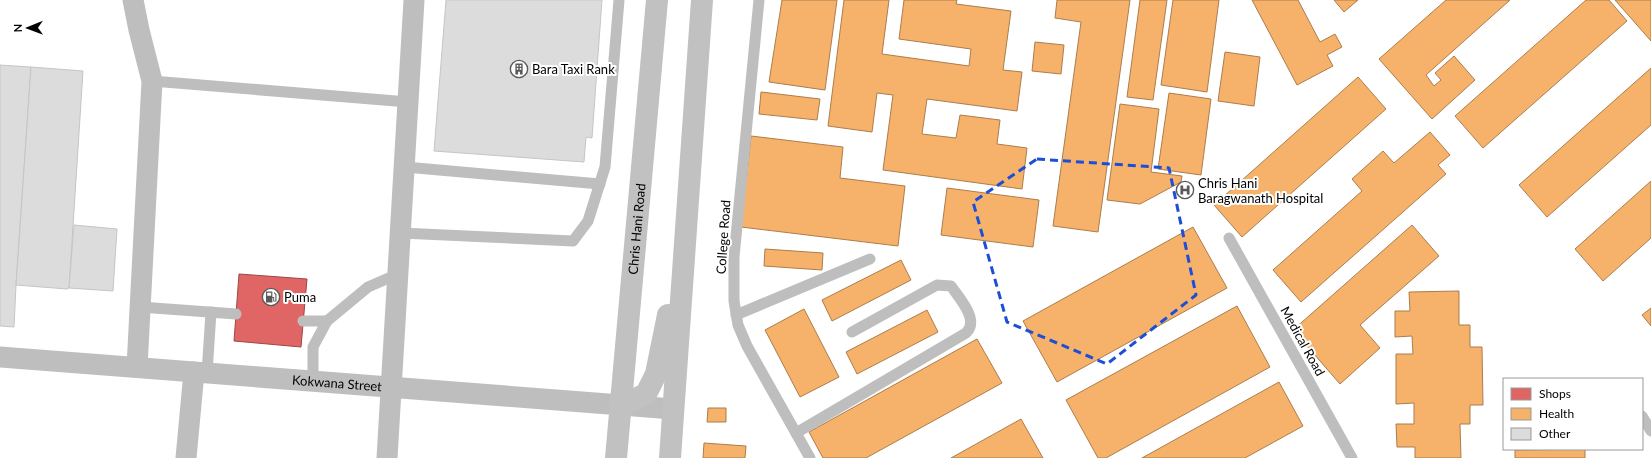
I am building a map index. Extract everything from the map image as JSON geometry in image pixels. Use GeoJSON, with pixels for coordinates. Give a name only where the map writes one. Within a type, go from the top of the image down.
{"type":"FeatureCollection","features":[{"type":"Feature","properties":{"kind":"main road","name":"Chris Hani Road"},"geometry":{"type":"LineString","coordinates":[[616,458],[657,0]]}},
{"type":"Feature","properties":{"kind":"main road"},"geometry":{"type":"LineString","coordinates":[[670,458],[702,0]]}},
{"type":"Feature","properties":{"kind":"main road"},"geometry":{"type":"LineString","coordinates":[[620,406],[646,394],[656,374],[687,201]]}},
{"type":"Feature","properties":{"kind":"street"},"geometry":{"type":"LineString","coordinates":[[121,0],[133,0],[152,81],[137,367]]}},
{"type":"Feature","properties":{"kind":"street"},"geometry":{"type":"LineString","coordinates":[[387,458],[414,0]]}},
{"type":"Feature","properties":{"kind":"street","name":"Kokwana Street"},"geometry":{"type":"LineString","coordinates":[[0,357],[673,409]]}},
{"type":"Feature","properties":{"kind":"street"},"geometry":{"type":"LineString","coordinates":[[186,458],[200,373]]}},
{"type":"Feature","properties":{"kind":"lane"},"geometry":{"type":"LineString","coordinates":[[401,233],[573,241],[588,221],[605,167],[619,0]]}},
{"type":"Feature","properties":{"kind":"lane","name":"College Road"},"geometry":{"type":"LineString","coordinates":[[759,0],[734,257],[734,301],[738,325],[747,346],[810,458]]}},
{"type":"Feature","properties":{"kind":"lane"},"geometry":{"type":"LineString","coordinates":[[152,81],[408,102]]}},
{"type":"Feature","properties":{"kind":"lane"},"geometry":{"type":"LineString","coordinates":[[404,167],[600,184]]}},
{"type":"Feature","properties":{"kind":"lane","name":"Medical Road"},"geometry":{"type":"LineString","coordinates":[[1229,238],[1352,458]]}},
{"type":"Feature","properties":{"kind":"lane"},"geometry":{"type":"LineString","coordinates":[[736,315],[870,259]]}},
{"type":"Feature","properties":{"kind":"lane"},"geometry":{"type":"LineString","coordinates":[[313,381],[313,347],[327,322],[368,287],[398,274]]}},
{"type":"Feature","properties":{"kind":"lane"},"geometry":{"type":"LineString","coordinates":[[796,433],[966,333],[971,324],[970,316],[951,286],[937,285],[852,332]]}},
{"type":"Feature","properties":{"kind":"lane"},"geometry":{"type":"LineString","coordinates":[[140,307],[236,314]]}},
{"type":"Feature","properties":{"kind":"lane"},"geometry":{"type":"LineString","coordinates":[[200,373],[211,312]]}},
{"type":"Feature","properties":{"kind":"lane"},"geometry":{"type":"LineString","coordinates":[[303,321],[327,322]]}},
{"type":"Feature","properties":{"kind":"lane"},"geometry":{"type":"LineString","coordinates":[[1643,418],[1651,431]]}},
{"type":"Feature","properties":{"kind":"highlighted area"},"geometry":{"type":"Polygon","coordinates":[[[1037,159],[1169,168],[1196,295],[1107,364],[1007,322],[973,202],[1037,159]]]}},
{"type":"Feature","properties":{"kind":"building: Shops","name":"Puma"},"geometry":{"type":"Polygon","coordinates":[[[239,274],[307,279],[301,347],[234,341],[239,274]]]}},
{"type":"Feature","properties":{"kind":"building: Health"},"geometry":{"type":"Polygon","coordinates":[[[782,0],[837,0],[825,90],[769,82],[782,0]]]}},
{"type":"Feature","properties":{"kind":"building: Health"},"geometry":{"type":"Polygon","coordinates":[[[844,0],[889,0],[882,54],[969,66],[971,49],[899,39],[904,0],[957,0],[956,4],[1011,11],[1003,70],[1022,72],[1017,111],[927,99],[922,134],[956,138],[960,115],[1000,120],[997,144],[1027,148],[1022,189],[883,170],[893,95],[877,93],[872,132],[828,126],[844,0]]]}},
{"type":"Feature","properties":{"kind":"building: Health"},"geometry":{"type":"Polygon","coordinates":[[[1057,0],[1130,0],[1098,232],[1053,226],[1081,22],[1055,18],[1057,0]]]}},
{"type":"Feature","properties":{"kind":"building: Health"},"geometry":{"type":"Polygon","coordinates":[[[1140,0],[1167,0],[1153,100],[1127,97],[1140,0]]]}},
{"type":"Feature","properties":{"kind":"building: Health"},"geometry":{"type":"Polygon","coordinates":[[[1173,0],[1219,0],[1207,92],[1161,85],[1173,0]]]}},
{"type":"Feature","properties":{"kind":"building: Health"},"geometry":{"type":"Polygon","coordinates":[[[1252,0],[1298,0],[1320,42],[1335,34],[1342,47],[1327,55],[1333,66],[1297,85],[1252,0]]]}},
{"type":"Feature","properties":{"kind":"building: Health"},"geometry":{"type":"Polygon","coordinates":[[[1334,0],[1358,0],[1344,12],[1334,0]]]}},
{"type":"Feature","properties":{"kind":"building: Health"},"geometry":{"type":"Polygon","coordinates":[[[1446,0],[1510,0],[1426,75],[1434,86],[1441,80],[1435,73],[1454,56],[1475,80],[1432,119],[1379,59],[1446,0]]]}},
{"type":"Feature","properties":{"kind":"building: Health"},"geometry":{"type":"Polygon","coordinates":[[[1586,0],[1609,0],[1627,21],[1483,148],[1455,116],[1586,0]]]}},
{"type":"Feature","properties":{"kind":"building: Health"},"geometry":{"type":"Polygon","coordinates":[[[1615,0],[1651,0],[1651,41],[1615,0]]]}},
{"type":"Feature","properties":{"kind":"building: Health"},"geometry":{"type":"Polygon","coordinates":[[[1035,42],[1064,45],[1061,74],[1032,71],[1035,42]]]}},
{"type":"Feature","properties":{"kind":"building: Health"},"geometry":{"type":"Polygon","coordinates":[[[1225,52],[1260,57],[1254,106],[1218,101],[1225,52]]]}},
{"type":"Feature","properties":{"kind":"building: Health"},"geometry":{"type":"Polygon","coordinates":[[[1651,68],[1651,125],[1547,217],[1519,185],[1651,68]]]}},
{"type":"Feature","properties":{"kind":"building: Health"},"geometry":{"type":"Polygon","coordinates":[[[1358,77],[1386,109],[1242,237],[1214,205],[1358,77]]]}},
{"type":"Feature","properties":{"kind":"building: Health"},"geometry":{"type":"Polygon","coordinates":[[[761,92],[820,99],[817,120],[759,114],[761,92]]]}},
{"type":"Feature","properties":{"kind":"building: Health"},"geometry":{"type":"Polygon","coordinates":[[[1169,93],[1211,99],[1201,175],[1158,169],[1169,93]]]}},
{"type":"Feature","properties":{"kind":"building: Health"},"geometry":{"type":"Polygon","coordinates":[[[1120,104],[1159,109],[1151,172],[1182,176],[1181,182],[1140,204],[1107,200],[1120,104]]]}},
{"type":"Feature","properties":{"kind":"building: Health"},"geometry":{"type":"Polygon","coordinates":[[[1430,132],[1450,155],[1438,165],[1446,174],[1301,302],[1273,270],[1362,191],[1352,179],[1383,151],[1394,163],[1430,132]]]}},
{"type":"Feature","properties":{"kind":"building: Health"},"geometry":{"type":"Polygon","coordinates":[[[751,136],[843,147],[840,178],[905,186],[898,246],[741,227],[751,136]]]}},
{"type":"Feature","properties":{"kind":"building: Health"},"geometry":{"type":"Polygon","coordinates":[[[1651,181],[1651,238],[1603,281],[1575,249],[1651,181]]]}},
{"type":"Feature","properties":{"kind":"building: Health"},"geometry":{"type":"Polygon","coordinates":[[[947,188],[1039,200],[1033,247],[941,235],[947,188]]]}},
{"type":"Feature","properties":{"kind":"building: Health"},"geometry":{"type":"Polygon","coordinates":[[[1412,225],[1439,256],[1360,325],[1380,348],[1340,384],[1293,330],[1412,225]]]}},
{"type":"Feature","properties":{"kind":"building: Health"},"geometry":{"type":"Polygon","coordinates":[[[1193,227],[1227,288],[1057,382],[1023,321],[1193,227]]]}},
{"type":"Feature","properties":{"kind":"building: Health"},"geometry":{"type":"Polygon","coordinates":[[[765,249],[823,253],[822,270],[764,266],[765,249]]]}},
{"type":"Feature","properties":{"kind":"building: Health"},"geometry":{"type":"Polygon","coordinates":[[[901,260],[911,280],[832,321],[822,300],[901,260]]]}},
{"type":"Feature","properties":{"kind":"building: Health"},"geometry":{"type":"Polygon","coordinates":[[[1459,291],[1459,325],[1470,325],[1470,347],[1482,347],[1483,405],[1470,405],[1470,424],[1460,424],[1461,458],[1415,458],[1415,447],[1397,447],[1396,424],[1414,424],[1414,403],[1396,404],[1396,354],[1413,354],[1412,336],[1395,337],[1395,311],[1410,311],[1409,292],[1459,291]]]}},
{"type":"Feature","properties":{"kind":"building: Health"},"geometry":{"type":"Polygon","coordinates":[[[1237,306],[1270,367],[1106,458],[1098,458],[1066,400],[1237,306]]]}},
{"type":"Feature","properties":{"kind":"building: Health"},"geometry":{"type":"Polygon","coordinates":[[[1651,308],[1651,326],[1642,315],[1651,308]]]}},
{"type":"Feature","properties":{"kind":"building: Health"},"geometry":{"type":"Polygon","coordinates":[[[804,309],[839,377],[800,397],[765,330],[804,309]]]}},
{"type":"Feature","properties":{"kind":"building: Health"},"geometry":{"type":"Polygon","coordinates":[[[927,310],[938,332],[857,374],[846,352],[927,310]]]}},
{"type":"Feature","properties":{"kind":"building: Health"},"geometry":{"type":"Polygon","coordinates":[[[977,339],[1002,383],[866,458],[823,458],[809,432],[977,339]]]}},
{"type":"Feature","properties":{"kind":"building: Health"},"geometry":{"type":"Polygon","coordinates":[[[1279,382],[1303,426],[1245,458],[1142,458],[1279,382]]]}},
{"type":"Feature","properties":{"kind":"building: Health"},"geometry":{"type":"Polygon","coordinates":[[[708,408],[726,408],[726,422],[707,422],[708,408]]]}},
{"type":"Feature","properties":{"kind":"building: Health"},"geometry":{"type":"Polygon","coordinates":[[[1021,419],[1043,458],[951,458],[1021,419]]]}},
{"type":"Feature","properties":{"kind":"building: Health"},"geometry":{"type":"Polygon","coordinates":[[[704,443],[746,446],[745,458],[703,458],[704,443]]]}},
{"type":"Feature","properties":{"kind":"building: Health"},"geometry":{"type":"Polygon","coordinates":[[[1515,450],[1585,450],[1585,458],[1515,458],[1515,450]]]}},
{"type":"Feature","properties":{"kind":"building: Other","name":"Bara Taxi Rank"},"geometry":{"type":"Polygon","coordinates":[[[446,0],[602,0],[592,138],[586,137],[584,162],[434,151],[446,0]]]}},
{"type":"Feature","properties":{"kind":"building: Other"},"geometry":{"type":"Polygon","coordinates":[[[0,65],[31,67],[14,327],[0,326],[0,65]]]}},
{"type":"Feature","properties":{"kind":"building: Other"},"geometry":{"type":"Polygon","coordinates":[[[31,67],[83,71],[69,288],[67,289],[16,285],[31,67]]]}},
{"type":"Feature","properties":{"kind":"building: Other"},"geometry":{"type":"Polygon","coordinates":[[[74,225],[117,229],[113,291],[69,288],[74,225]]]}},
{"type":"Feature","properties":{"kind":"place","name":"Bara Taxi Rank"},"geometry":{"type":"Point","coordinates":[519,69]}},
{"type":"Feature","properties":{"kind":"place","name":"Chris Hani Baragwanath Hospital"},"geometry":{"type":"Point","coordinates":[1185,190]}},
{"type":"Feature","properties":{"kind":"place","name":"Puma"},"geometry":{"type":"Point","coordinates":[271,297]}}]}
